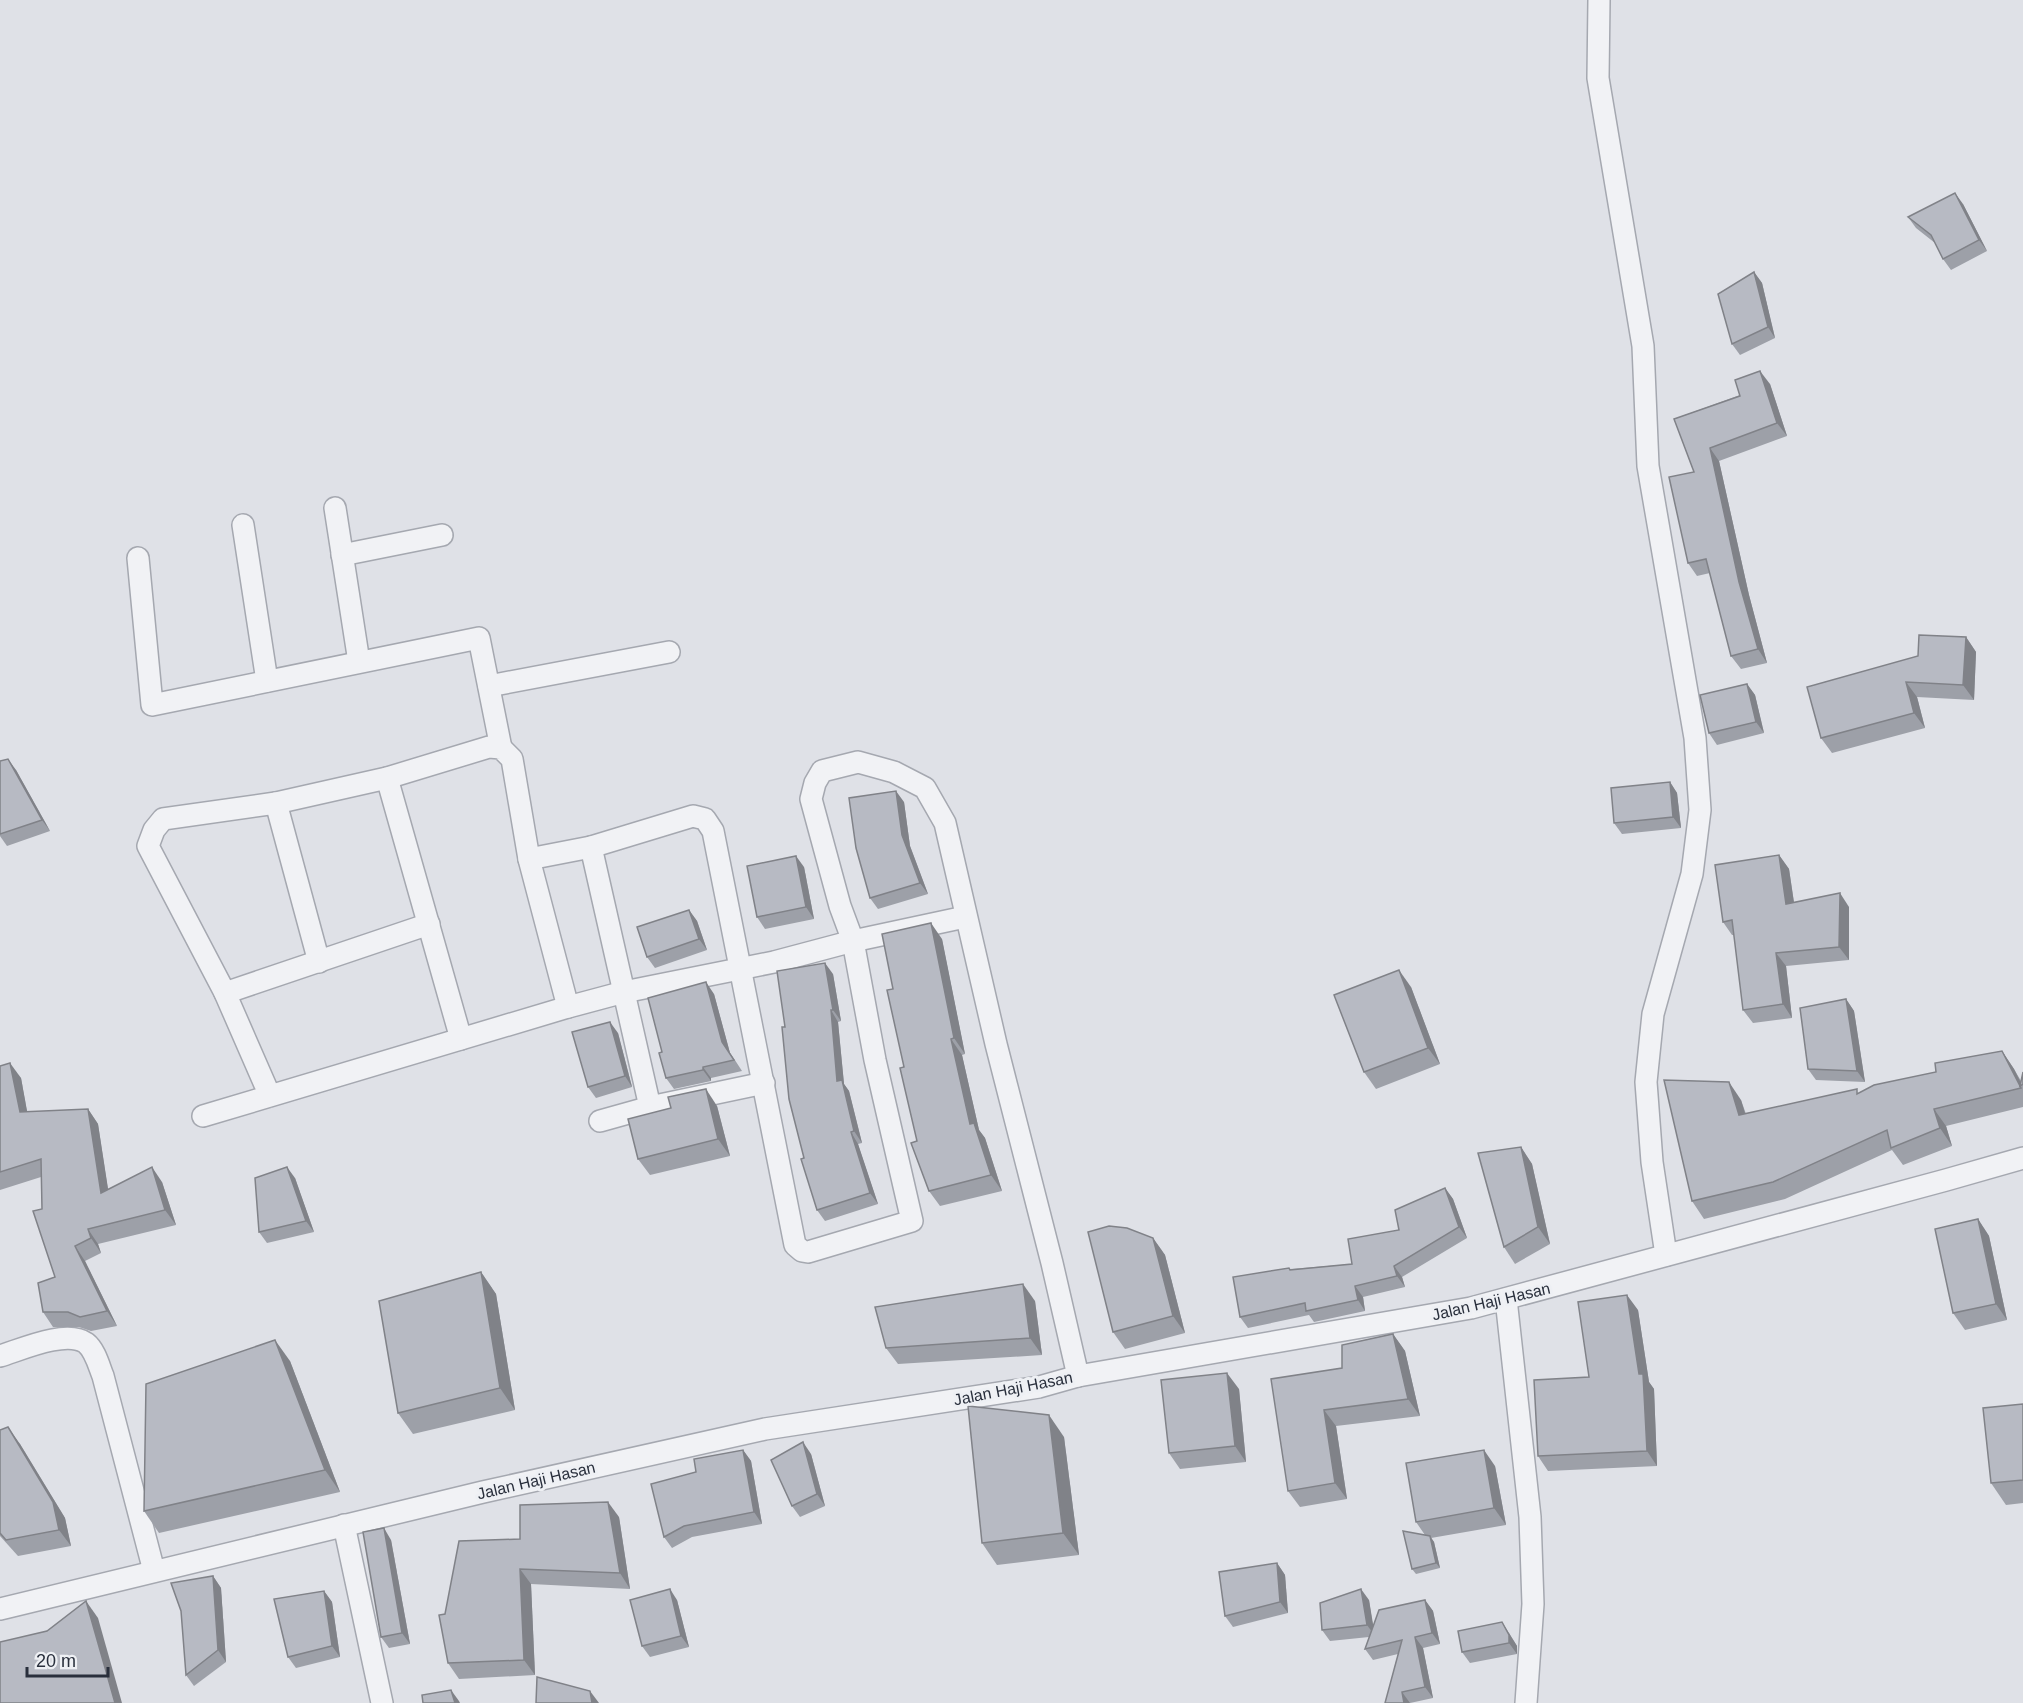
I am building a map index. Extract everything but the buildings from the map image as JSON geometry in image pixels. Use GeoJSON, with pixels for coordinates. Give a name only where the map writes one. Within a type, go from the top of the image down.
{"type":"FeatureCollection","features":[{"type":"Feature","properties":{"kind":"street"},"geometry":{"type":"LineString","coordinates":[[1599,0],[1598,78],[1643,346],[1648,466],[1695,738],[1700,810],[1692,874],[1653,1014],[1646,1082],[1652,1162],[1665,1255]]}},
{"type":"Feature","properties":{"kind":"street"},"geometry":{"type":"LineString","coordinates":[[335,508],[359,662]]}},
{"type":"Feature","properties":{"kind":"street"},"geometry":{"type":"LineString","coordinates":[[243,525],[267,681]]}},
{"type":"Feature","properties":{"kind":"street"},"geometry":{"type":"LineString","coordinates":[[342,555],[442,535]]}},
{"type":"Feature","properties":{"kind":"street"},"geometry":{"type":"LineString","coordinates":[[138,558],[152,705],[479,638],[501,748],[512,759],[529,859],[568,1007]]}},
{"type":"Feature","properties":{"kind":"street"},"geometry":{"type":"LineString","coordinates":[[489,687],[669,652]]}},
{"type":"Feature","properties":{"kind":"street"},"geometry":{"type":"LineString","coordinates":[[270,1096],[225,993],[148,846],[154,830],[162,819],[276,803],[387,778],[489,747],[501,748]]}},
{"type":"Feature","properties":{"kind":"street"},"geometry":{"type":"LineString","coordinates":[[529,859],[591,847],[693,816],[705,819],[713,831],[795,1245],[802,1251],[808,1252],[912,1221],[876,1060],[853,941],[840,906],[811,799],[815,783],[822,771],[858,762],[894,772],[925,788],[945,824],[965,917],[1078,1376]]}},
{"type":"Feature","properties":{"kind":"street"},"geometry":{"type":"LineString","coordinates":[[387,778],[461,1039]]}},
{"type":"Feature","properties":{"kind":"street"},"geometry":{"type":"LineString","coordinates":[[276,803],[319,962]]}},
{"type":"Feature","properties":{"kind":"street"},"geometry":{"type":"LineString","coordinates":[[591,847],[650,1107]]}},
{"type":"Feature","properties":{"kind":"street"},"geometry":{"type":"LineString","coordinates":[[203,1116],[624,992],[740,969],[853,941],[965,917]]}},
{"type":"Feature","properties":{"kind":"street"},"geometry":{"type":"LineString","coordinates":[[225,993],[429,924]]}},
{"type":"Feature","properties":{"kind":"street"},"geometry":{"type":"LineString","coordinates":[[600,1121],[650,1107],[764,1083]]}},
{"type":"Feature","properties":{"kind":"street","name":"Jalan Haji Hasan"},"geometry":{"type":"LineString","coordinates":[[0,1608],[483,1492],[765,1429],[1039,1387],[1078,1376],[1460,1310],[2023,1158]]}},
{"type":"Feature","properties":{"kind":"street"},"geometry":{"type":"LineString","coordinates":[[1506,1299],[1530,1517],[1533,1604],[1526,1703]]}},
{"type":"Feature","properties":{"kind":"street"},"geometry":{"type":"LineString","coordinates":[[0,1356],[55,1339],[77,1340],[85,1343],[92,1350],[103,1376],[154,1571]]}},
{"type":"Feature","properties":{"kind":"street"},"geometry":{"type":"LineString","coordinates":[[344,1525],[382,1703]]}}]}
